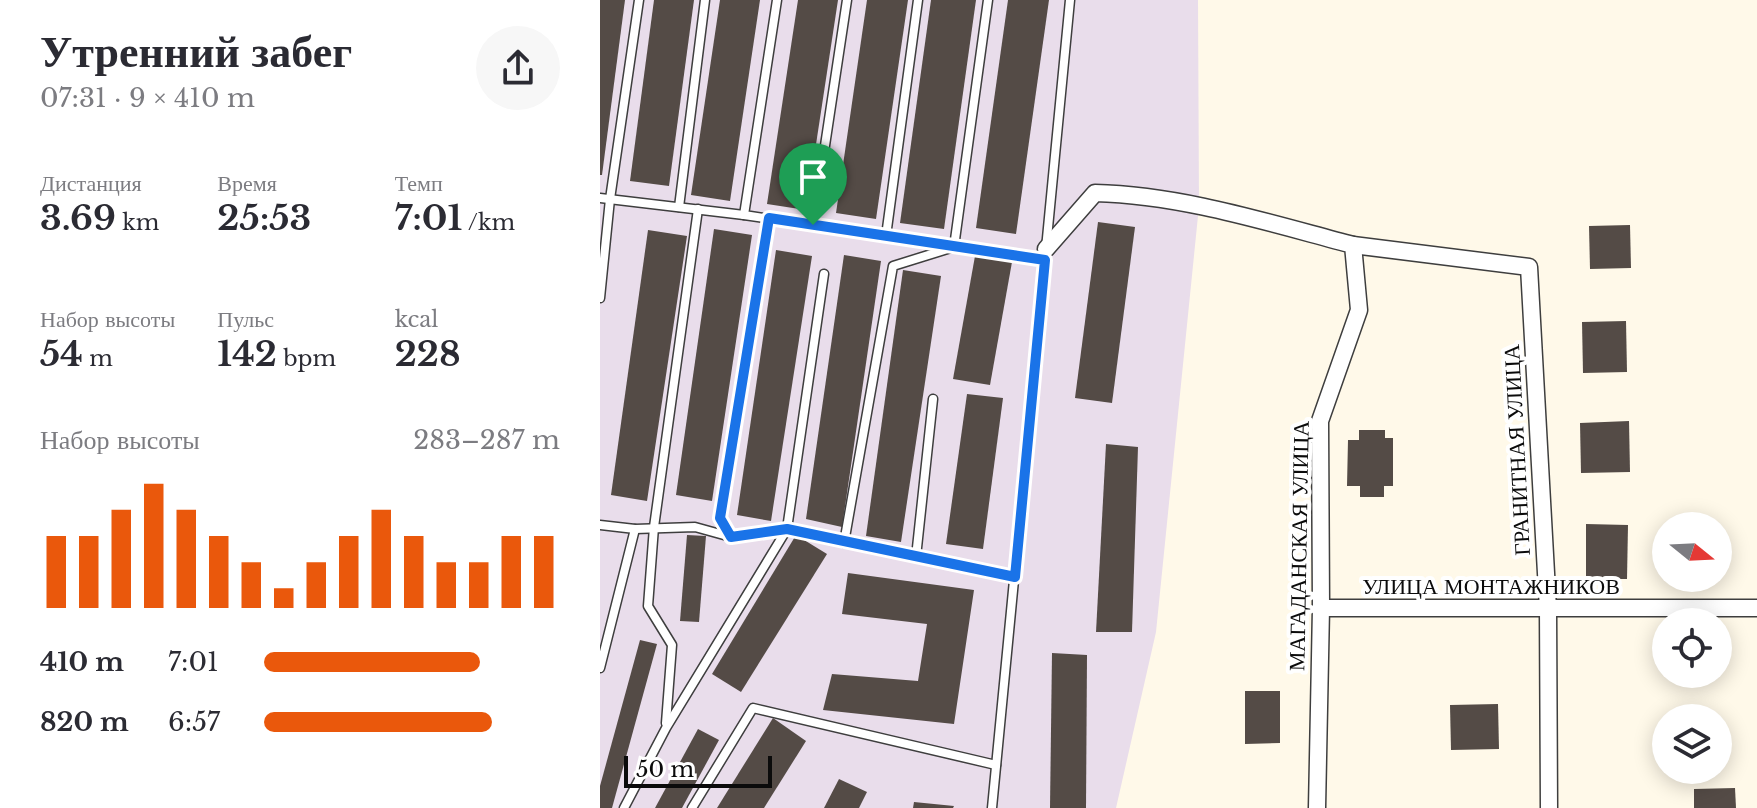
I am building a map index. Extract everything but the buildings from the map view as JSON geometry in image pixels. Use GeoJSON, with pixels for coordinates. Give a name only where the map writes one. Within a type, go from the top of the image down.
{"type":"FeatureCollection","features":[{"type":"Feature","properties":{"kind":"street"},"geometry":{"type":"LineString","coordinates":[[1046,255],[1095,193],[1133,194],[1236,215],[1353,245]]}},
{"type":"Feature","properties":{"kind":"street","name":"МАГАДАНСКАЯ УЛИЦА"},"geometry":{"type":"LineString","coordinates":[[1317,808],[1321,608],[1320,421],[1359,310],[1353,245]]}},
{"type":"Feature","properties":{"kind":"street","name":"ГРАНИТНАЯ УЛИЦА"},"geometry":{"type":"LineString","coordinates":[[1353,245],[1529,267],[1548,609],[1549,808]]}},
{"type":"Feature","properties":{"kind":"street","name":"УЛИЦА МОНТАЖНИКОВ"},"geometry":{"type":"LineString","coordinates":[[1321,608],[1757,608]]}},
{"type":"Feature","properties":{"kind":"lane"},"geometry":{"type":"LineString","coordinates":[[600,298],[605,198],[639,0]]}},
{"type":"Feature","properties":{"kind":"lane"},"geometry":{"type":"LineString","coordinates":[[679,207],[705,0]]}},
{"type":"Feature","properties":{"kind":"lane"},"geometry":{"type":"LineString","coordinates":[[744,215],[777,0]]}},
{"type":"Feature","properties":{"kind":"lane"},"geometry":{"type":"LineString","coordinates":[[813,225],[847,0]]}},
{"type":"Feature","properties":{"kind":"lane"},"geometry":{"type":"LineString","coordinates":[[886,236],[918,0]]}},
{"type":"Feature","properties":{"kind":"lane"},"geometry":{"type":"LineString","coordinates":[[954,247],[988,0]]}},
{"type":"Feature","properties":{"kind":"lane"},"geometry":{"type":"LineString","coordinates":[[992,808],[1070,0]]}},
{"type":"Feature","properties":{"kind":"lane"},"geometry":{"type":"LineString","coordinates":[[605,198],[769,218],[954,247],[1046,255]]}},
{"type":"Feature","properties":{"kind":"lane"},"geometry":{"type":"LineString","coordinates":[[666,728],[672,645],[648,606],[654,527],[698,209]]}},
{"type":"Feature","properties":{"kind":"lane"},"geometry":{"type":"LineString","coordinates":[[731,537],[720,518],[769,218]]}},
{"type":"Feature","properties":{"kind":"lane"},"geometry":{"type":"LineString","coordinates":[[844,543],[893,266],[954,247]]}},
{"type":"Feature","properties":{"kind":"lane"},"geometry":{"type":"LineString","coordinates":[[624,808],[666,728],[787,529],[824,274]]}},
{"type":"Feature","properties":{"kind":"lane"},"geometry":{"type":"LineString","coordinates":[[916,557],[933,399]]}},
{"type":"Feature","properties":{"kind":"lane"},"geometry":{"type":"LineString","coordinates":[[600,525],[635,529],[695,527],[731,537],[787,529],[1015,577]]}},
{"type":"Feature","properties":{"kind":"lane"},"geometry":{"type":"LineString","coordinates":[[600,668],[635,529]]}},
{"type":"Feature","properties":{"kind":"lane"},"geometry":{"type":"LineString","coordinates":[[692,808],[753,708],[996,765]]}},
{"type":"Feature","properties":{"kind":"shaded area"},"geometry":{"type":"Polygon","coordinates":[[[600,0],[1198,0],[1199,206],[1156,632],[1116,808],[600,808],[600,0]]]}},
{"type":"Feature","properties":{"kind":"route"},"geometry":{"type":"LineString","coordinates":[[769,218],[813,225],[1045,260],[1015,577],[787,529],[731,537],[720,518],[769,218]]}}]}
